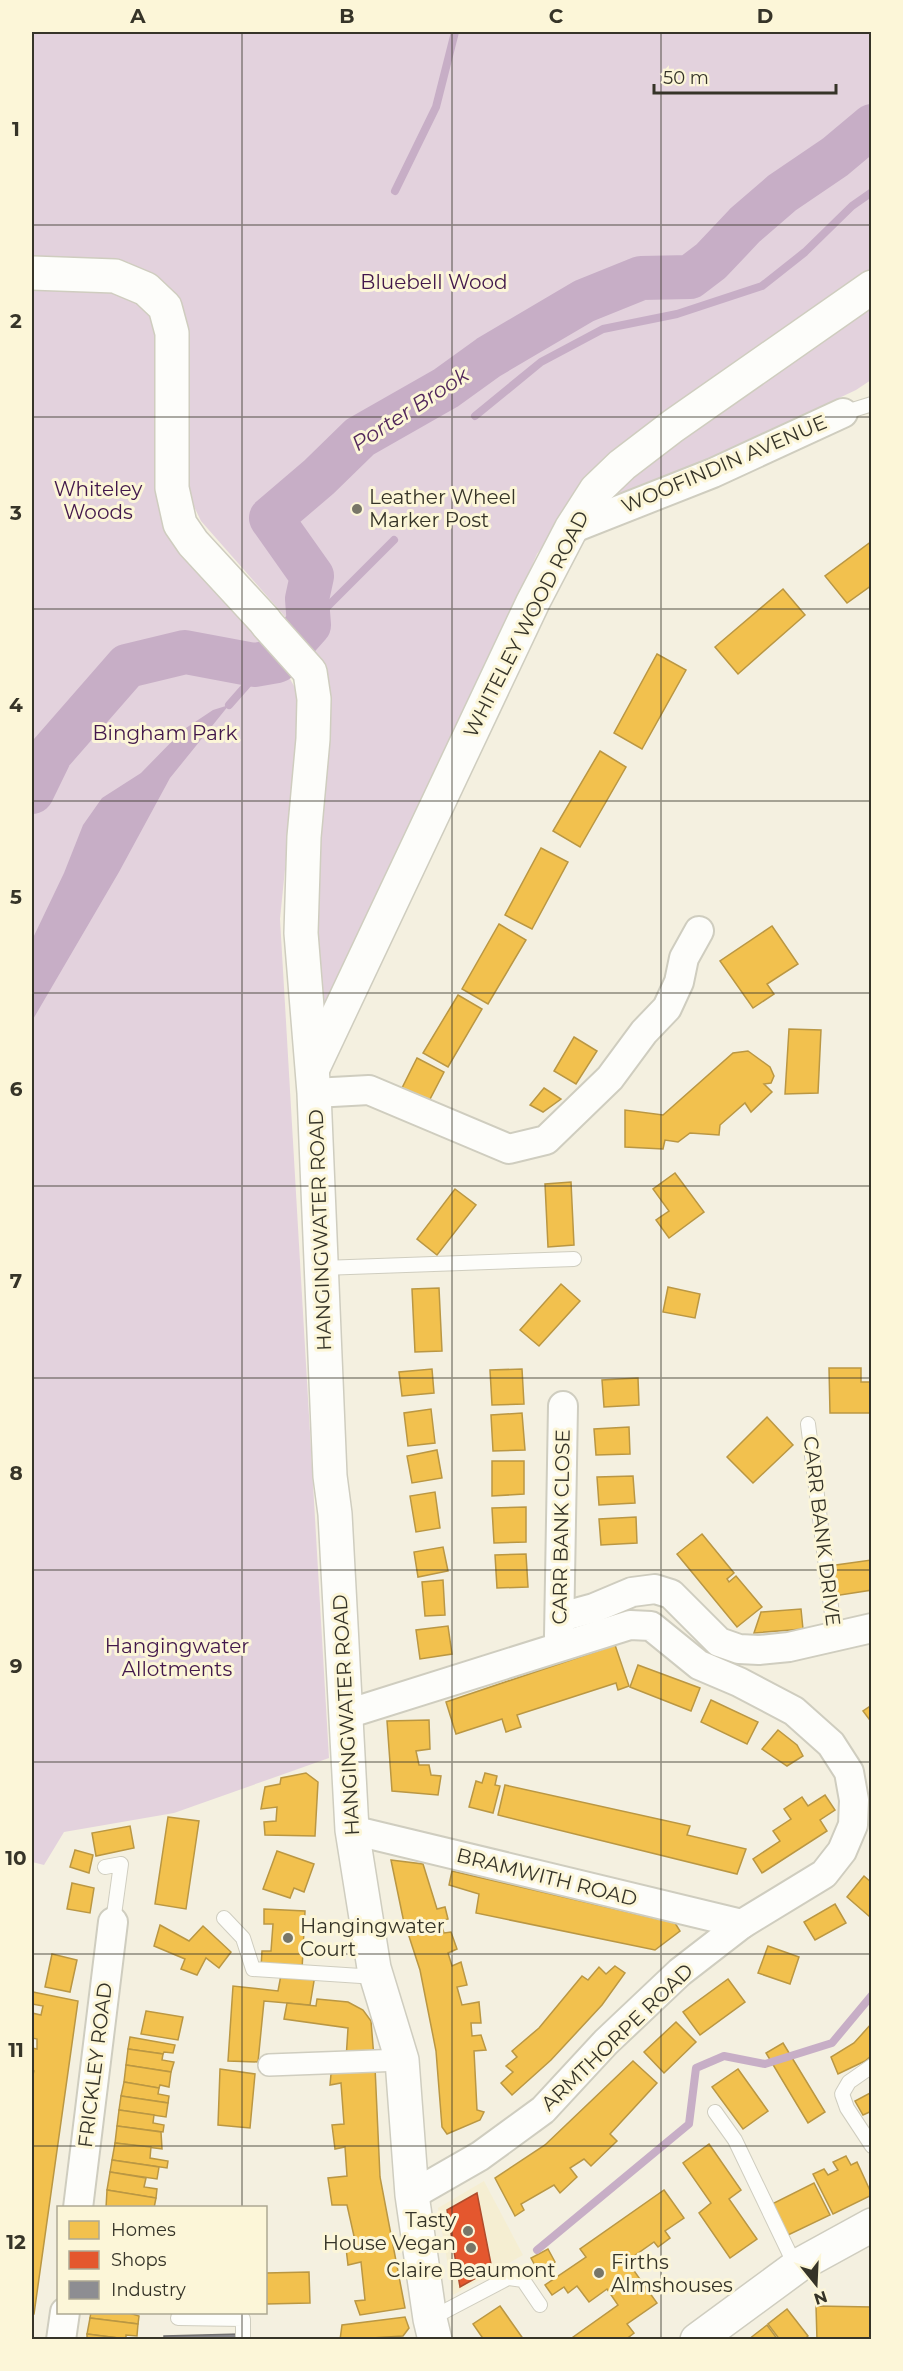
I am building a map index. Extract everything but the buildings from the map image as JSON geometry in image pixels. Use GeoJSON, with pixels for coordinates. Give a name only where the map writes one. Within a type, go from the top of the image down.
{"type":"FeatureCollection","features":[{"type":"Feature","properties":{"kind":"street","name":"HANGINGWATER ROAD"},"geometry":{"type":"LineString","coordinates":[[32,273],[115,276],[146,289],[165,307],[172,333],[172,488],[180,524],[193,543],[310,672],[314,699],[314,739],[304,837],[301,933],[313,1081],[330,1476],[335,1514],[347,1714],[351,1830],[359,1886],[377,1977],[402,2060],[412,2195],[433,2329]]}},
{"type":"Feature","properties":{"kind":"street","name":"WHITELEY WOOD ROAD"},"geometry":{"type":"LineString","coordinates":[[313,1081],[528,612],[571,529],[596,490],[622,465],[673,426],[872,287]]}},
{"type":"Feature","properties":{"kind":"street","name":"WOOFINDIN AVENUE"},"geometry":{"type":"LineString","coordinates":[[571,529],[713,473],[843,413]]}},
{"type":"Feature","properties":{"kind":"street"},"geometry":{"type":"LineString","coordinates":[[313,1081],[369,1090],[509,1149],[546,1140],[610,1078],[644,1032],[667,1008],[679,982],[684,958],[699,931]]}},
{"type":"Feature","properties":{"kind":"street","name":"CARR BANK CLOSE"},"geometry":{"type":"LineString","coordinates":[[559,1647],[563,1406]]}},
{"type":"Feature","properties":{"kind":"street"},"geometry":{"type":"LineString","coordinates":[[561,1617],[594,1608],[632,1592],[656,1589],[671,1594],[719,1642],[739,1649],[789,1647],[872,1628]]}},
{"type":"Feature","properties":{"kind":"street","name":"ARMTHORPE ROAD"},"geometry":{"type":"LineString","coordinates":[[347,1714],[630,1626],[651,1626],[699,1665],[794,1711],[831,1744],[849,1772],[854,1800],[854,1825],[842,1851],[824,1874],[742,1924],[680,1972],[606,2042],[543,2110],[480,2156],[412,2195]]}},
{"type":"Feature","properties":{"kind":"street","name":"BRAMWITH ROAD"},"geometry":{"type":"LineString","coordinates":[[351,1830],[742,1924]]}},
{"type":"Feature","properties":{"kind":"street","name":"FRICKLEY ROAD"},"geometry":{"type":"LineString","coordinates":[[78,2206],[113,1922]]}},
{"type":"Feature","properties":{"kind":"street"},"geometry":{"type":"LineString","coordinates":[[269,2065],[402,2060]]}},
{"type":"Feature","properties":{"kind":"street"},"geometry":{"type":"LineString","coordinates":[[697,2340],[796,2267],[872,2225]]}},
{"type":"Feature","properties":{"kind":"street"},"geometry":{"type":"LineString","coordinates":[[61,2340],[65,2314]]}},
{"type":"Feature","properties":{"kind":"lane"},"geometry":{"type":"LineString","coordinates":[[843,413],[872,404]]}},
{"type":"Feature","properties":{"kind":"lane"},"geometry":{"type":"LineString","coordinates":[[321,1268],[574,1259]]}},
{"type":"Feature","properties":{"kind":"lane","name":"CARR BANK DRIVE"},"geometry":{"type":"LineString","coordinates":[[808,1424],[835,1638]]}},
{"type":"Feature","properties":{"kind":"lane"},"geometry":{"type":"LineString","coordinates":[[105,1867],[121,1864],[113,1922]]}},
{"type":"Feature","properties":{"kind":"lane"},"geometry":{"type":"LineString","coordinates":[[224,1918],[243,1938],[253,1969],[377,1977]]}},
{"type":"Feature","properties":{"kind":"lane"},"geometry":{"type":"LineString","coordinates":[[872,2066],[849,2082],[842,2094],[846,2108],[872,2145]]}},
{"type":"Feature","properties":{"kind":"lane"},"geometry":{"type":"LineString","coordinates":[[715,2112],[735,2140],[796,2267]]}},
{"type":"Feature","properties":{"kind":"lane"},"geometry":{"type":"LineString","coordinates":[[433,2329],[508,2278],[523,2280],[540,2305]]}},
{"type":"Feature","properties":{"kind":"lane"},"geometry":{"type":"LineString","coordinates":[[178,2318],[243,2319],[243,2340]]}},
{"type":"Feature","properties":{"kind":"shaded area"},"geometry":{"type":"Polygon","coordinates":[[[229,705],[170,778],[119,872],[32,1021],[32,940],[64,873],[83,825],[102,798],[141,773],[183,730],[213,710],[229,705]]]}},
{"type":"Feature","properties":{"kind":"shaded area"},"geometry":{"type":"Polygon","coordinates":[[[484,2181],[523,2255],[453,2295],[438,2208],[484,2181]]]}},
{"type":"Feature","properties":{"kind":"green space","name":"Bluebell Wood"},"geometry":{"type":"Polygon","coordinates":[[[32,32],[871,32],[871,275],[594,475],[537,554],[449,757],[390,865],[318,1017],[316,874],[329,677],[302,636],[201,521],[186,490],[187,325],[168,289],[128,262],[32,259],[32,32]]]}},
{"type":"Feature","properties":{"kind":"green space","name":"Hangingwater Allotments"},"geometry":{"type":"Polygon","coordinates":[[[32,282],[120,286],[159,322],[164,528],[278,658],[302,700],[280,919],[329,1758],[174,1813],[64,1832],[44,1865],[32,1862],[32,282]]]}},
{"type":"Feature","properties":{"kind":"green space"},"geometry":{"type":"Polygon","coordinates":[[[871,301],[871,380],[856,390],[701,463],[616,499],[610,491],[871,301]]]}},
{"type":"Feature","properties":{"kind":"waterway"},"geometry":{"type":"LineString","coordinates":[[395,191],[436,107],[455,32]]}},
{"type":"Feature","properties":{"kind":"waterway","name":"Porter Brook"},"geometry":{"type":"LineString","coordinates":[[32,792],[51,753],[127,666],[185,652],[254,665],[277,661],[309,625],[307,599],[312,576],[271,518],[319,477],[360,437],[446,388],[489,357],[584,301],[641,278],[690,277],[711,261],[745,225],[782,193],[835,157],[872,126]]}},
{"type":"Feature","properties":{"kind":"waterway"},"geometry":{"type":"LineString","coordinates":[[475,416],[541,362],[603,329],[677,314],[762,286],[805,252],[852,206],[872,192]]}},
{"type":"Feature","properties":{"kind":"waterway"},"geometry":{"type":"LineString","coordinates":[[309,625],[394,540]]}},
{"type":"Feature","properties":{"kind":"waterway"},"geometry":{"type":"LineString","coordinates":[[282,627],[307,599]]}},
{"type":"Feature","properties":{"kind":"waterway"},"geometry":{"type":"LineString","coordinates":[[222,658],[261,649],[269,640]]}},
{"type":"Feature","properties":{"kind":"waterway"},"geometry":{"type":"LineString","coordinates":[[229,705],[266,663]]}},
{"type":"Feature","properties":{"kind":"waterway"},"geometry":{"type":"LineString","coordinates":[[537,2250],[689,2124],[696,2068],[724,2056],[765,2064],[832,2043],[872,1995]]}},
{"type":"Feature","properties":{"kind":"place","name":"Leather Wheel Marker Post"},"geometry":{"type":"Point","coordinates":[357,509]}},
{"type":"Feature","properties":{"kind":"place","name":"Hangingwater Court"},"geometry":{"type":"Point","coordinates":[288,1938]}},
{"type":"Feature","properties":{"kind":"place","name":"Tasty House Vegan"},"geometry":{"type":"Point","coordinates":[468,2231]}},
{"type":"Feature","properties":{"kind":"place","name":"Claire Beaumont"},"geometry":{"type":"Point","coordinates":[471,2248]}},
{"type":"Feature","properties":{"kind":"place","name":"Firths Almshouses"},"geometry":{"type":"Point","coordinates":[599,2273]}},
{"type":"Feature","properties":{"kind":"park label","name":"Whiteley Woods"},"geometry":{"type":"Point","coordinates":[98,500]}},
{"type":"Feature","properties":{"kind":"park label","name":"Bingham Park"},"geometry":{"type":"Point","coordinates":[165,733]}}]}
